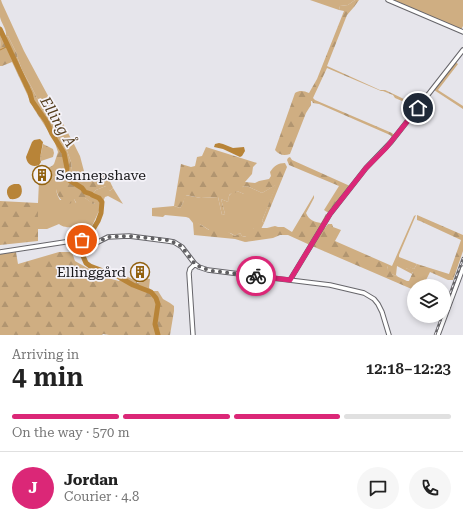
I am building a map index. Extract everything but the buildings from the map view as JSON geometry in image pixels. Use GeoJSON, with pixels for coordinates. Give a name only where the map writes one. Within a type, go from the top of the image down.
{"type":"FeatureCollection","features":[{"type":"Feature","properties":{"kind":"street"},"geometry":{"type":"LineString","coordinates":[[388,0],[463,32]]}},
{"type":"Feature","properties":{"kind":"street"},"geometry":{"type":"LineString","coordinates":[[290,280],[330,214],[366,168],[391,142],[463,50]]}},
{"type":"Feature","properties":{"kind":"street"},"geometry":{"type":"LineString","coordinates":[[0,252],[78,240],[98,242],[112,236],[129,236],[168,240],[182,247],[195,264],[213,271],[338,286],[367,294],[374,299],[380,308],[389,335]]}},
{"type":"Feature","properties":{"kind":"street"},"geometry":{"type":"LineString","coordinates":[[192,335],[189,273],[190,269],[195,264]]}},
{"type":"Feature","properties":{"kind":"street"},"geometry":{"type":"LineString","coordinates":[[438,335],[463,268]]}},
{"type":"Feature","properties":{"kind":"green space"},"geometry":{"type":"Polygon","coordinates":[[[0,0],[24,51],[80,156],[85,175],[80,179],[73,178],[71,162],[64,142],[55,131],[53,124],[43,108],[43,102],[38,100],[22,70],[17,54],[8,36],[1,39],[0,48],[0,33],[6,36],[6,33],[0,17],[0,0]]]}},
{"type":"Feature","properties":{"kind":"green space"},"geometry":{"type":"Polygon","coordinates":[[[310,0],[355,0],[348,5],[340,6],[339,10],[310,0]]]}},
{"type":"Feature","properties":{"kind":"green space"},"geometry":{"type":"Polygon","coordinates":[[[355,0],[359,0],[347,15],[327,66],[380,90],[385,90],[418,104],[418,106],[416,107],[404,100],[402,101],[395,98],[393,95],[381,91],[327,68],[313,98],[315,100],[392,133],[395,136],[393,138],[390,135],[311,101],[311,105],[306,113],[290,154],[280,154],[275,150],[295,93],[302,91],[309,93],[317,79],[344,11],[339,10],[340,6],[348,5],[355,0]]]}},
{"type":"Feature","properties":{"kind":"green space"},"geometry":{"type":"Polygon","coordinates":[[[391,0],[463,0],[463,26],[461,30],[391,0]]]}},
{"type":"Feature","properties":{"kind":"green space"},"geometry":{"type":"Polygon","coordinates":[[[8,36],[17,54],[22,70],[38,100],[42,100],[43,108],[53,124],[55,131],[64,142],[71,162],[73,178],[80,178],[86,175],[94,174],[107,175],[113,188],[110,191],[106,188],[106,186],[96,190],[92,195],[98,198],[97,202],[93,204],[85,198],[80,198],[77,204],[74,199],[70,204],[67,201],[64,202],[59,197],[57,191],[60,173],[58,172],[51,180],[47,180],[46,175],[51,173],[48,168],[54,164],[58,152],[54,140],[34,109],[12,62],[0,66],[1,39],[8,36]]]}},
{"type":"Feature","properties":{"kind":"green space"},"geometry":{"type":"Polygon","coordinates":[[[455,62],[458,64],[438,90],[463,106],[463,109],[434,90],[455,62]]]}},
{"type":"Feature","properties":{"kind":"green space"},"geometry":{"type":"Polygon","coordinates":[[[43,144],[53,149],[54,153],[53,157],[41,161],[40,158],[43,144]]]}},
{"type":"Feature","properties":{"kind":"green space"},"geometry":{"type":"Polygon","coordinates":[[[206,147],[257,163],[253,167],[252,174],[245,182],[255,183],[269,179],[271,176],[270,172],[276,165],[285,163],[287,167],[264,223],[262,221],[276,185],[262,193],[247,186],[242,187],[247,190],[246,193],[244,194],[237,191],[230,194],[228,202],[221,199],[225,214],[222,215],[218,197],[201,198],[186,195],[180,208],[174,206],[181,164],[191,167],[195,166],[197,157],[202,156],[206,147]]]}},
{"type":"Feature","properties":{"kind":"green space"},"geometry":{"type":"Polygon","coordinates":[[[290,157],[292,160],[350,186],[330,212],[324,210],[339,186],[289,165],[287,160],[290,157]]]}},
{"type":"Feature","properties":{"kind":"green space"},"geometry":{"type":"Polygon","coordinates":[[[58,172],[60,173],[60,178],[57,191],[60,200],[74,199],[76,203],[80,197],[85,198],[94,204],[97,198],[92,195],[96,190],[106,186],[110,191],[113,188],[123,204],[108,196],[105,197],[92,226],[70,228],[59,224],[47,229],[38,229],[39,181],[51,180],[58,172]]]}},
{"type":"Feature","properties":{"kind":"green space"},"geometry":{"type":"Polygon","coordinates":[[[277,184],[262,221],[264,223],[261,229],[254,228],[247,237],[242,236],[240,233],[235,236],[231,233],[217,234],[200,224],[193,223],[186,217],[165,215],[163,217],[152,216],[152,208],[174,206],[180,208],[185,195],[201,198],[218,197],[222,215],[225,214],[221,199],[228,202],[230,195],[237,191],[244,194],[242,187],[247,186],[262,193],[277,184]]]}},
{"type":"Feature","properties":{"kind":"green space"},"geometry":{"type":"Polygon","coordinates":[[[314,195],[314,198],[306,213],[307,215],[312,220],[321,223],[326,214],[328,215],[310,245],[288,235],[280,235],[273,238],[245,242],[235,239],[194,235],[193,223],[198,223],[209,230],[214,228],[217,234],[219,234],[220,230],[225,229],[235,236],[240,233],[242,236],[246,237],[248,231],[254,228],[267,228],[275,226],[284,227],[292,232],[314,195]]]}},
{"type":"Feature","properties":{"kind":"green space"},"geometry":{"type":"Polygon","coordinates":[[[0,201],[38,203],[38,241],[0,245],[0,201]]]}},
{"type":"Feature","properties":{"kind":"green space"},"geometry":{"type":"Polygon","coordinates":[[[416,215],[399,257],[417,264],[414,269],[406,266],[406,268],[413,271],[412,274],[397,266],[396,275],[398,277],[387,269],[388,266],[392,266],[414,216],[416,215]]]}},
{"type":"Feature","properties":{"kind":"green space"},"geometry":{"type":"Polygon","coordinates":[[[417,215],[463,235],[463,251],[453,280],[446,279],[430,272],[426,279],[410,279],[413,272],[406,268],[406,266],[414,269],[417,264],[449,274],[461,240],[417,220],[417,215]]]}},
{"type":"Feature","properties":{"kind":"green space"},"geometry":{"type":"Polygon","coordinates":[[[328,224],[332,224],[333,227],[341,230],[335,241],[392,266],[388,266],[387,269],[391,270],[392,274],[407,281],[407,287],[312,246],[322,228],[325,228],[328,224]]]}},
{"type":"Feature","properties":{"kind":"green space"},"geometry":{"type":"Polygon","coordinates":[[[16,252],[18,264],[59,252],[72,252],[75,261],[89,269],[93,274],[119,281],[124,275],[134,280],[137,276],[137,283],[143,282],[144,278],[150,279],[149,288],[153,291],[158,291],[163,299],[174,306],[170,335],[0,335],[0,254],[16,252]]]}},
{"type":"Feature","properties":{"kind":"shaded area"},"geometry":{"type":"Polygon","coordinates":[[[40,139],[43,142],[40,158],[41,162],[39,165],[32,166],[26,157],[32,142],[40,139]]]}},
{"type":"Feature","properties":{"kind":"shaded area"},"geometry":{"type":"Polygon","coordinates":[[[219,143],[233,148],[244,147],[245,151],[240,157],[223,149],[214,147],[215,144],[219,143]]]}},
{"type":"Feature","properties":{"kind":"shaded area"},"geometry":{"type":"Polygon","coordinates":[[[19,184],[21,186],[22,192],[18,198],[10,199],[7,194],[7,190],[9,186],[19,184]]]}},
{"type":"Feature","properties":{"kind":"waterway","name":"Elling Å"},"geometry":{"type":"LineString","coordinates":[[0,29],[30,93],[32,101],[46,121],[64,153],[67,168],[66,176],[85,192],[99,198],[102,202],[101,213],[98,221],[83,249],[83,256],[86,263],[151,292],[156,298],[158,304],[155,324],[158,335]]}},
{"type":"Feature","properties":{"kind":"waterway"},"geometry":{"type":"LineString","coordinates":[[0,50],[8,45]]}},
{"type":"Feature","properties":{"kind":"railway"},"geometry":{"type":"LineString","coordinates":[[451,291],[463,258]]}},
{"type":"Feature","properties":{"kind":"railway"},"geometry":{"type":"LineString","coordinates":[[435,335],[439,323]]}},
{"type":"Feature","properties":{"kind":"way so far"},"geometry":{"type":"LineString","coordinates":[[82,240],[98,242],[112,236],[129,236],[168,240],[182,247],[195,264],[202,268],[213,271],[256,276]]}},
{"type":"Feature","properties":{"kind":"place","name":"Sennepshave"},"geometry":{"type":"Point","coordinates":[42,175]}},
{"type":"Feature","properties":{"kind":"place","name":"Ellinggård"},"geometry":{"type":"Point","coordinates":[140,272]}},
{"type":"Feature","properties":{"kind":"route"},"geometry":{"type":"LineString","coordinates":[[256,276],[290,280],[330,214],[366,168],[386,148],[418,108]]}}]}
